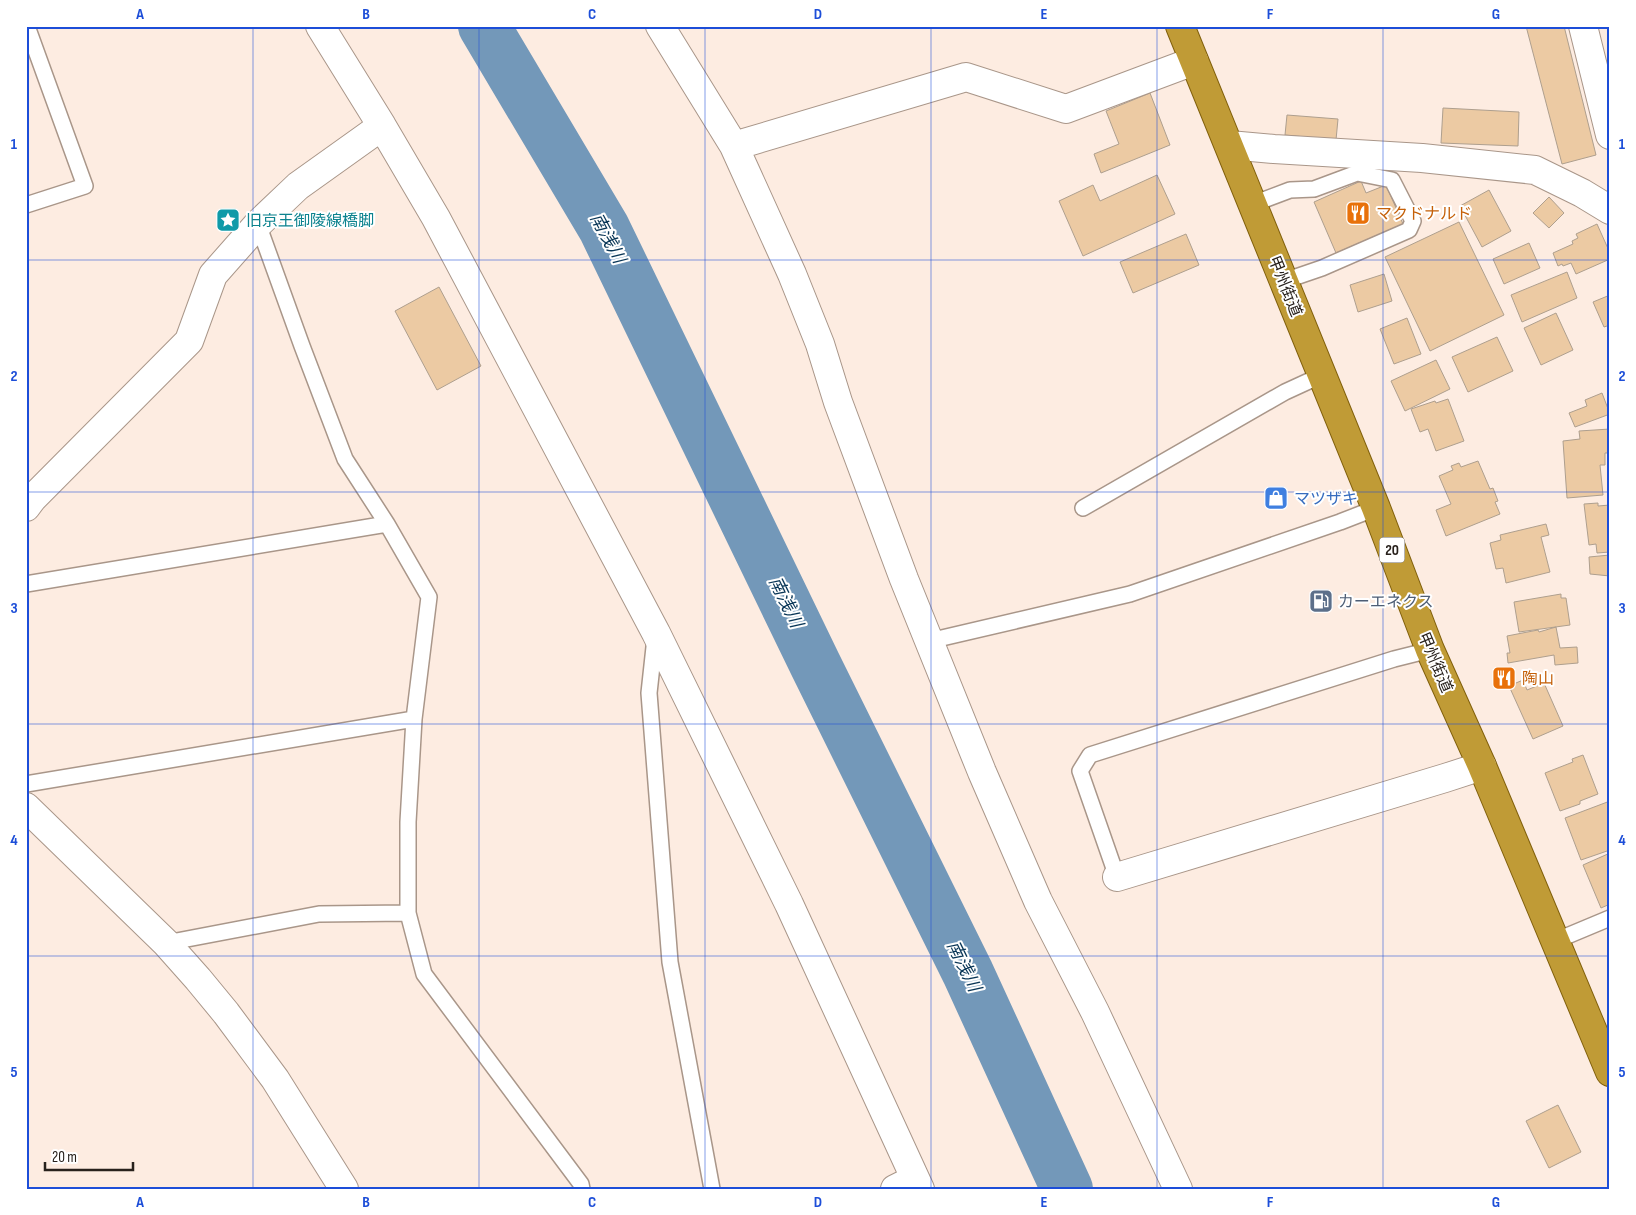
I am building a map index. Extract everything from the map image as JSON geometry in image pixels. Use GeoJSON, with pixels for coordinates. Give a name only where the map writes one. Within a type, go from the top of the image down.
{"type":"FeatureCollection","features":[{"type":"Feature","properties":{"kind":"highway","name":"甲州街道"},"geometry":{"type":"LineString","coordinates":[[1180,26],[1376,508],[1430,650],[1482,766],[1610,1072]]}},
{"type":"Feature","properties":{"kind":"street"},"geometry":{"type":"LineString","coordinates":[[320,26],[436,218],[656,633],[789,904],[910,1186]]}},
{"type":"Feature","properties":{"kind":"street"},"geometry":{"type":"LineString","coordinates":[[660,26],[734,146],[792,274],[820,344],[838,402],[904,579],[982,772],[1038,901],[1094,1012],[1178,1189]]}},
{"type":"Feature","properties":{"kind":"street"},"geometry":{"type":"LineString","coordinates":[[1583,26],[1610,135]]}},
{"type":"Feature","properties":{"kind":"street"},"geometry":{"type":"LineString","coordinates":[[734,146],[966,77],[1066,109],[1194,61]]}},
{"type":"Feature","properties":{"kind":"street"},"geometry":{"type":"LineString","coordinates":[[26,507],[189,341],[213,275],[258,224],[298,186],[382,126]]}},
{"type":"Feature","properties":{"kind":"street"},"geometry":{"type":"LineString","coordinates":[[1229,145],[1422,158],[1535,170],[1610,210]]}},
{"type":"Feature","properties":{"kind":"street"},"geometry":{"type":"LineString","coordinates":[[1117,877],[1482,766]]}},
{"type":"Feature","properties":{"kind":"street"},"geometry":{"type":"LineString","coordinates":[[26,807],[166,943],[226,1013],[275,1079],[344,1189]]}},
{"type":"Feature","properties":{"kind":"lane"},"geometry":{"type":"LineString","coordinates":[[26,26],[85,186],[26,204]]}},
{"type":"Feature","properties":{"kind":"lane"},"geometry":{"type":"LineString","coordinates":[[1253,204],[1290,190],[1314,189],[1357,173],[1392,180],[1413,221],[1409,230],[1322,268],[1284,281]]}},
{"type":"Feature","properties":{"kind":"lane"},"geometry":{"type":"LineString","coordinates":[[258,224],[345,459],[387,524],[429,597],[414,719],[408,822],[408,914],[424,974],[576,1177],[582,1189]]}},
{"type":"Feature","properties":{"kind":"lane"},"geometry":{"type":"LineString","coordinates":[[1083,508],[1284,392],[1322,375]]}},
{"type":"Feature","properties":{"kind":"lane"},"geometry":{"type":"LineString","coordinates":[[929,641],[1130,594],[1376,508]]}},
{"type":"Feature","properties":{"kind":"lane"},"geometry":{"type":"LineString","coordinates":[[26,584],[387,524]]}},
{"type":"Feature","properties":{"kind":"lane"},"geometry":{"type":"LineString","coordinates":[[656,633],[650,693],[670,962],[712,1189]]}},
{"type":"Feature","properties":{"kind":"lane"},"geometry":{"type":"LineString","coordinates":[[1117,877],[1080,771],[1090,755],[1394,659],[1430,650]]}},
{"type":"Feature","properties":{"kind":"lane"},"geometry":{"type":"LineString","coordinates":[[26,784],[414,719]]}},
{"type":"Feature","properties":{"kind":"lane"},"geometry":{"type":"LineString","coordinates":[[166,943],[319,914],[408,914]]}},
{"type":"Feature","properties":{"kind":"lane"},"geometry":{"type":"LineString","coordinates":[[1555,941],[1610,918]]}},
{"type":"Feature","properties":{"kind":"building"},"geometry":{"type":"Polygon","coordinates":[[[1526,26],[1564,26],[1596,155],[1562,164],[1526,26]]]}},
{"type":"Feature","properties":{"kind":"building"},"geometry":{"type":"Polygon","coordinates":[[[1150,93],[1170,145],[1101,173],[1094,154],[1119,144],[1106,111],[1150,93]]]}},
{"type":"Feature","properties":{"kind":"building"},"geometry":{"type":"Polygon","coordinates":[[[1443,108],[1519,112],[1518,146],[1441,143],[1443,108]]]}},
{"type":"Feature","properties":{"kind":"building"},"geometry":{"type":"Polygon","coordinates":[[[1287,115],[1338,119],[1336,140],[1285,135],[1287,115]]]}},
{"type":"Feature","properties":{"kind":"building"},"geometry":{"type":"Polygon","coordinates":[[[1157,175],[1175,214],[1083,256],[1059,201],[1093,185],[1100,201],[1157,175]]]}},
{"type":"Feature","properties":{"kind":"building","name":"マクドナルド"},"geometry":{"type":"Polygon","coordinates":[[[1361,181],[1366,193],[1386,185],[1403,224],[1336,253],[1314,202],[1361,181]]]}},
{"type":"Feature","properties":{"kind":"building"},"geometry":{"type":"Polygon","coordinates":[[[1489,190],[1511,231],[1482,247],[1460,206],[1489,190]]]}},
{"type":"Feature","properties":{"kind":"building"},"geometry":{"type":"Polygon","coordinates":[[[1549,197],[1564,213],[1549,228],[1533,213],[1549,197]]]}},
{"type":"Feature","properties":{"kind":"building"},"geometry":{"type":"Polygon","coordinates":[[[1459,222],[1504,315],[1430,351],[1385,257],[1459,222]]]}},
{"type":"Feature","properties":{"kind":"building"},"geometry":{"type":"Polygon","coordinates":[[[1597,224],[1610,253],[1610,259],[1576,274],[1571,263],[1558,266],[1553,253],[1573,244],[1572,241],[1578,238],[1576,234],[1597,224]]]}},
{"type":"Feature","properties":{"kind":"building"},"geometry":{"type":"Polygon","coordinates":[[[1186,234],[1199,265],[1133,293],[1120,262],[1186,234]]]}},
{"type":"Feature","properties":{"kind":"building"},"geometry":{"type":"Polygon","coordinates":[[[1529,243],[1540,268],[1504,284],[1493,259],[1529,243]]]}},
{"type":"Feature","properties":{"kind":"building"},"geometry":{"type":"Polygon","coordinates":[[[1567,272],[1577,298],[1522,322],[1511,295],[1567,272]]]}},
{"type":"Feature","properties":{"kind":"building"},"geometry":{"type":"Polygon","coordinates":[[[1384,274],[1392,301],[1358,312],[1350,285],[1384,274]]]}},
{"type":"Feature","properties":{"kind":"building"},"geometry":{"type":"Polygon","coordinates":[[[439,287],[481,366],[437,390],[395,311],[439,287]]]}},
{"type":"Feature","properties":{"kind":"building"},"geometry":{"type":"Polygon","coordinates":[[[1610,295],[1610,325],[1604,327],[1593,302],[1610,295]]]}},
{"type":"Feature","properties":{"kind":"building"},"geometry":{"type":"Polygon","coordinates":[[[1556,313],[1573,350],[1541,365],[1524,328],[1556,313]]]}},
{"type":"Feature","properties":{"kind":"building"},"geometry":{"type":"Polygon","coordinates":[[[1407,318],[1421,354],[1394,364],[1380,329],[1407,318]]]}},
{"type":"Feature","properties":{"kind":"building"},"geometry":{"type":"Polygon","coordinates":[[[1497,337],[1513,371],[1468,392],[1452,357],[1497,337]]]}},
{"type":"Feature","properties":{"kind":"building"},"geometry":{"type":"Polygon","coordinates":[[[1436,360],[1450,389],[1405,411],[1391,381],[1436,360]]]}},
{"type":"Feature","properties":{"kind":"building"},"geometry":{"type":"Polygon","coordinates":[[[1602,393],[1610,414],[1575,427],[1569,413],[1587,406],[1585,400],[1602,393]]]}},
{"type":"Feature","properties":{"kind":"building"},"geometry":{"type":"Polygon","coordinates":[[[1448,399],[1464,441],[1436,451],[1428,429],[1420,432],[1411,409],[1448,399]]]}},
{"type":"Feature","properties":{"kind":"building"},"geometry":{"type":"Polygon","coordinates":[[[1610,429],[1610,453],[1605,453],[1605,465],[1600,465],[1603,495],[1567,498],[1563,441],[1580,439],[1579,431],[1610,429]]]}},
{"type":"Feature","properties":{"kind":"building"},"geometry":{"type":"Polygon","coordinates":[[[1478,461],[1490,489],[1493,488],[1498,501],[1495,502],[1500,514],[1446,536],[1436,510],[1451,504],[1439,476],[1453,470],[1451,466],[1459,463],[1461,467],[1478,461]]]}},
{"type":"Feature","properties":{"kind":"building"},"geometry":{"type":"Polygon","coordinates":[[[1598,503],[1598,506],[1610,505],[1610,552],[1597,553],[1596,544],[1589,545],[1584,504],[1598,503]]]}},
{"type":"Feature","properties":{"kind":"building"},"geometry":{"type":"Polygon","coordinates":[[[1546,524],[1549,535],[1541,537],[1550,572],[1506,583],[1503,568],[1496,569],[1490,543],[1501,540],[1500,535],[1546,524]]]}},
{"type":"Feature","properties":{"kind":"building"},"geometry":{"type":"Polygon","coordinates":[[[1610,555],[1610,576],[1590,574],[1589,557],[1610,555]]]}},
{"type":"Feature","properties":{"kind":"building"},"geometry":{"type":"Polygon","coordinates":[[[1561,594],[1561,598],[1566,598],[1570,625],[1519,632],[1514,602],[1561,594]]]}},
{"type":"Feature","properties":{"kind":"building"},"geometry":{"type":"Polygon","coordinates":[[[1556,627],[1560,648],[1577,647],[1578,663],[1555,665],[1554,655],[1508,663],[1507,653],[1510,653],[1507,636],[1538,630],[1539,632],[1556,627]]]}},
{"type":"Feature","properties":{"kind":"building"},"geometry":{"type":"Polygon","coordinates":[[[1523,680],[1527,690],[1544,683],[1563,726],[1533,739],[1509,686],[1523,680]]]}},
{"type":"Feature","properties":{"kind":"building"},"geometry":{"type":"Polygon","coordinates":[[[1583,755],[1598,794],[1580,801],[1580,804],[1560,811],[1545,773],[1573,762],[1572,759],[1583,755]]]}},
{"type":"Feature","properties":{"kind":"building"},"geometry":{"type":"Polygon","coordinates":[[[1610,801],[1610,850],[1581,860],[1565,818],[1610,801]]]}},
{"type":"Feature","properties":{"kind":"building"},"geometry":{"type":"Polygon","coordinates":[[[1610,853],[1610,904],[1601,908],[1583,865],[1610,853]]]}},
{"type":"Feature","properties":{"kind":"building"},"geometry":{"type":"Polygon","coordinates":[[[1558,1105],[1581,1152],[1549,1168],[1526,1121],[1558,1105]]]}},
{"type":"Feature","properties":{"kind":"waterway","name":"南浅川"},"geometry":{"type":"LineString","coordinates":[[484,26],[604,228],[815,664],[968,973],[1067,1189]]}},
{"type":"Feature","properties":{"kind":"place","name":"マクドナルド"},"geometry":{"type":"Point","coordinates":[1358,213]}},
{"type":"Feature","properties":{"kind":"place","name":"旧京王御陵線橋脚"},"geometry":{"type":"Point","coordinates":[228,220]}},
{"type":"Feature","properties":{"kind":"place","name":"マツザキ"},"geometry":{"type":"Point","coordinates":[1276,498]}},
{"type":"Feature","properties":{"kind":"place","name":"カーエネクス"},"geometry":{"type":"Point","coordinates":[1321,601]}},
{"type":"Feature","properties":{"kind":"place","name":"陶山"},"geometry":{"type":"Point","coordinates":[1504,678]}}]}
